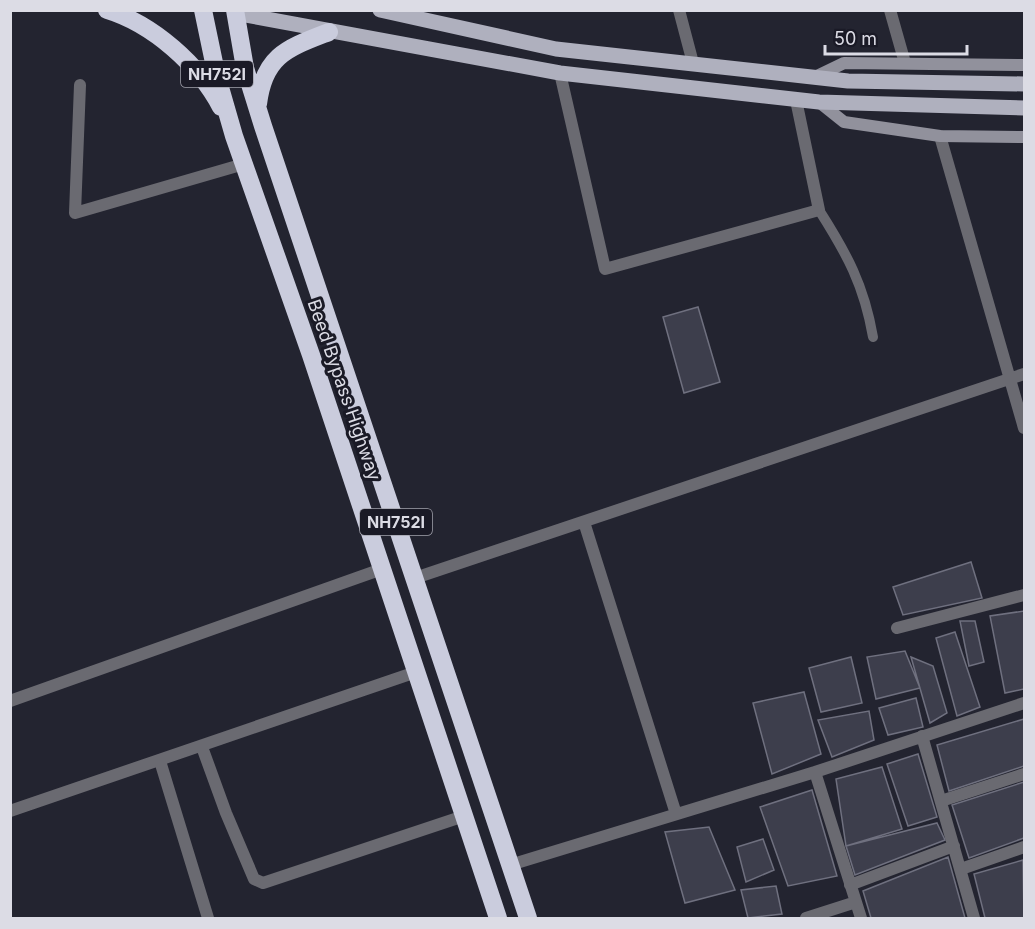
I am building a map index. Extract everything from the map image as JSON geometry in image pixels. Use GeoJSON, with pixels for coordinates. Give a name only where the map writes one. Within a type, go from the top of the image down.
{"type":"FeatureCollection","features":[{"type":"Feature","properties":{"kind":"highway"},"geometry":{"type":"LineString","coordinates":[[107,10],[145,28],[174,49],[198,75],[219,104],[234,136]]}},
{"type":"Feature","properties":{"kind":"highway"},"geometry":{"type":"LineString","coordinates":[[197,10],[235,12]]}},
{"type":"Feature","properties":{"kind":"highway","name":"Beed Bypass Highway"},"geometry":{"type":"LineString","coordinates":[[203,11],[217,77],[234,136],[498,918]]}},
{"type":"Feature","properties":{"kind":"highway","name":"Beed Bypass Highway"},"geometry":{"type":"LineString","coordinates":[[235,12],[245,68],[263,126],[528,918]]}},
{"type":"Feature","properties":{"kind":"highway","name":"NH752I"},"geometry":{"type":"LineString","coordinates":[[263,126],[258,105],[261,83],[271,64],[287,49],[329,32]]}},
{"type":"Feature","properties":{"kind":"main road"},"geometry":{"type":"LineString","coordinates":[[380,10],[556,49],[848,81],[1024,84]]}},
{"type":"Feature","properties":{"kind":"main road"},"geometry":{"type":"LineString","coordinates":[[235,12],[277,15],[329,32],[560,73],[819,102],[1024,108]]}},
{"type":"Feature","properties":{"kind":"street"},"geometry":{"type":"LineString","coordinates":[[679,10],[693,63]]}},
{"type":"Feature","properties":{"kind":"street"},"geometry":{"type":"LineString","coordinates":[[890,10],[905,63]]}},
{"type":"Feature","properties":{"kind":"street"},"geometry":{"type":"LineString","coordinates":[[815,77],[844,63],[1024,66]]}},
{"type":"Feature","properties":{"kind":"street"},"geometry":{"type":"LineString","coordinates":[[560,73],[605,269],[819,210],[796,100]]}},
{"type":"Feature","properties":{"kind":"street"},"geometry":{"type":"LineString","coordinates":[[80,85],[75,213],[244,164]]}},
{"type":"Feature","properties":{"kind":"street"},"geometry":{"type":"LineString","coordinates":[[819,102],[843,122],[940,136],[1024,137]]}},
{"type":"Feature","properties":{"kind":"street"},"geometry":{"type":"LineString","coordinates":[[940,136],[1024,428]]}},
{"type":"Feature","properties":{"kind":"street"},"geometry":{"type":"LineString","coordinates":[[415,578],[1024,374]]}},
{"type":"Feature","properties":{"kind":"street"},"geometry":{"type":"LineString","coordinates":[[584,522],[676,814]]}},
{"type":"Feature","properties":{"kind":"street"},"geometry":{"type":"LineString","coordinates":[[10,701],[382,569]]}},
{"type":"Feature","properties":{"kind":"street"},"geometry":{"type":"LineString","coordinates":[[897,628],[1024,595]]}},
{"type":"Feature","properties":{"kind":"street"},"geometry":{"type":"LineString","coordinates":[[10,811],[416,672]]}},
{"type":"Feature","properties":{"kind":"street"},"geometry":{"type":"LineString","coordinates":[[510,865],[815,772],[1024,703]]}},
{"type":"Feature","properties":{"kind":"street"},"geometry":{"type":"LineString","coordinates":[[922,736],[974,918]]}},
{"type":"Feature","properties":{"kind":"street"},"geometry":{"type":"LineString","coordinates":[[202,747],[226,813],[254,879],[263,884],[464,816]]}},
{"type":"Feature","properties":{"kind":"street"},"geometry":{"type":"LineString","coordinates":[[160,761],[208,918]]}},
{"type":"Feature","properties":{"kind":"street"},"geometry":{"type":"LineString","coordinates":[[815,772],[861,918]]}},
{"type":"Feature","properties":{"kind":"street"},"geometry":{"type":"LineString","coordinates":[[941,801],[1024,774]]}},
{"type":"Feature","properties":{"kind":"street"},"geometry":{"type":"LineString","coordinates":[[850,885],[954,846]]}},
{"type":"Feature","properties":{"kind":"street"},"geometry":{"type":"LineString","coordinates":[[960,868],[1024,847]]}},
{"type":"Feature","properties":{"kind":"street"},"geometry":{"type":"LineString","coordinates":[[806,918],[856,902]]}},
{"type":"Feature","properties":{"kind":"lane"},"geometry":{"type":"LineString","coordinates":[[819,210],[846,252],[867,303],[873,337]]}},
{"type":"Feature","properties":{"kind":"building"},"geometry":{"type":"Polygon","coordinates":[[[698,307],[720,382],[684,393],[663,317],[698,307]]]}},
{"type":"Feature","properties":{"kind":"building"},"geometry":{"type":"Polygon","coordinates":[[[971,562],[982,598],[903,615],[893,587],[971,562]]]}},
{"type":"Feature","properties":{"kind":"building"},"geometry":{"type":"Polygon","coordinates":[[[1024,611],[1024,689],[1005,693],[990,616],[1024,611]]]}},
{"type":"Feature","properties":{"kind":"building"},"geometry":{"type":"Polygon","coordinates":[[[960,621],[975,621],[984,662],[969,666],[960,621]]]}},
{"type":"Feature","properties":{"kind":"building"},"geometry":{"type":"Polygon","coordinates":[[[955,632],[980,707],[957,716],[936,638],[955,632]]]}},
{"type":"Feature","properties":{"kind":"building"},"geometry":{"type":"Polygon","coordinates":[[[905,651],[920,688],[876,699],[867,657],[905,651]]]}},
{"type":"Feature","properties":{"kind":"building"},"geometry":{"type":"Polygon","coordinates":[[[851,657],[862,703],[821,712],[809,668],[851,657]]]}},
{"type":"Feature","properties":{"kind":"building"},"geometry":{"type":"Polygon","coordinates":[[[911,657],[933,666],[947,713],[930,723],[911,657]]]}},
{"type":"Feature","properties":{"kind":"building"},"geometry":{"type":"Polygon","coordinates":[[[804,692],[821,754],[772,774],[753,703],[804,692]]]}},
{"type":"Feature","properties":{"kind":"building"},"geometry":{"type":"Polygon","coordinates":[[[916,698],[923,727],[888,735],[879,708],[916,698]]]}},
{"type":"Feature","properties":{"kind":"building"},"geometry":{"type":"Polygon","coordinates":[[[869,711],[874,740],[832,757],[818,720],[869,711]]]}},
{"type":"Feature","properties":{"kind":"building"},"geometry":{"type":"Polygon","coordinates":[[[1024,719],[1024,766],[949,791],[937,745],[1024,719]]]}},
{"type":"Feature","properties":{"kind":"building"},"geometry":{"type":"Polygon","coordinates":[[[918,754],[937,817],[908,826],[887,764],[918,754]]]}},
{"type":"Feature","properties":{"kind":"building"},"geometry":{"type":"Polygon","coordinates":[[[882,767],[902,829],[846,846],[836,779],[882,767]]]}},
{"type":"Feature","properties":{"kind":"building"},"geometry":{"type":"Polygon","coordinates":[[[1024,782],[1024,838],[969,858],[952,805],[1024,782]]]}},
{"type":"Feature","properties":{"kind":"building"},"geometry":{"type":"Polygon","coordinates":[[[812,790],[837,876],[788,886],[760,807],[812,790]]]}},
{"type":"Feature","properties":{"kind":"building"},"geometry":{"type":"Polygon","coordinates":[[[937,823],[945,840],[855,875],[846,846],[937,823]]]}},
{"type":"Feature","properties":{"kind":"building"},"geometry":{"type":"Polygon","coordinates":[[[709,827],[735,890],[685,903],[665,832],[709,827]]]}},
{"type":"Feature","properties":{"kind":"building"},"geometry":{"type":"Polygon","coordinates":[[[763,839],[774,870],[746,882],[737,847],[763,839]]]}},
{"type":"Feature","properties":{"kind":"building"},"geometry":{"type":"Polygon","coordinates":[[[948,857],[965,918],[871,918],[863,891],[948,857]]]}},
{"type":"Feature","properties":{"kind":"building"},"geometry":{"type":"Polygon","coordinates":[[[1023,860],[1024,918],[985,918],[974,874],[1023,860]]]}},
{"type":"Feature","properties":{"kind":"building"},"geometry":{"type":"Polygon","coordinates":[[[776,886],[782,914],[748,918],[741,890],[776,886]]]}}]}
